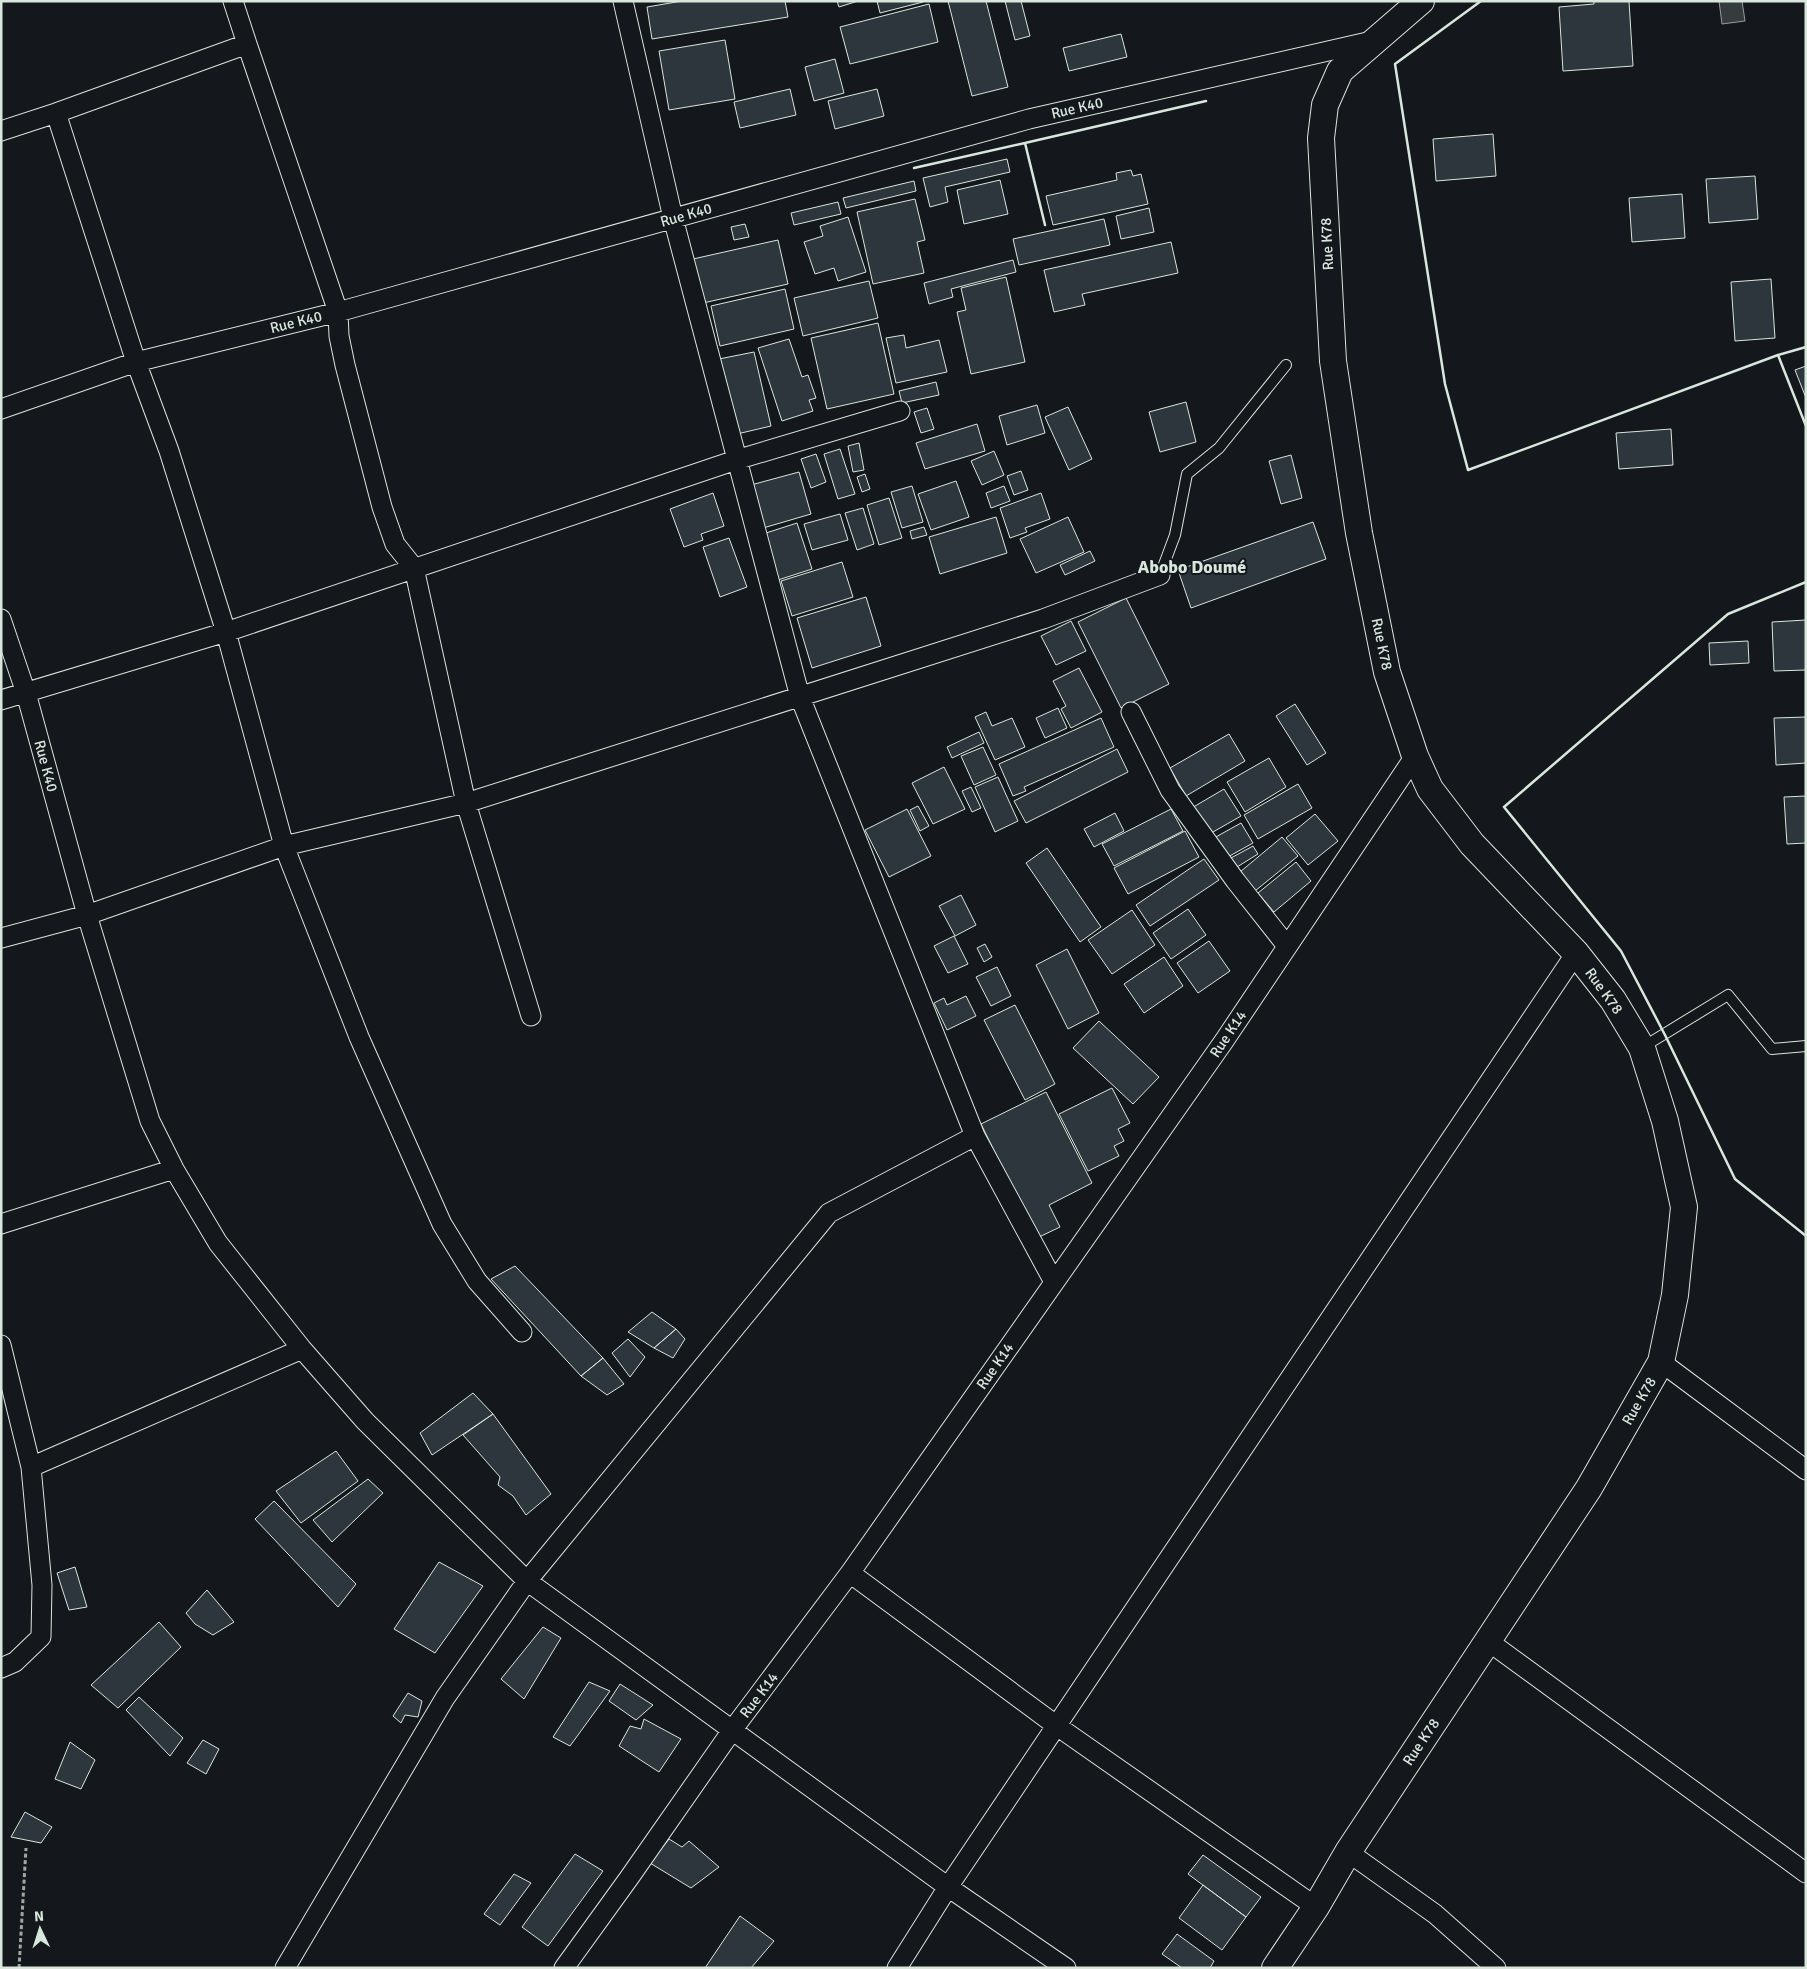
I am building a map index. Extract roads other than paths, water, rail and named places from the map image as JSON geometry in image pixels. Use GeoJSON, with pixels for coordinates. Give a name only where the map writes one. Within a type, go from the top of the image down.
{"type":"FeatureCollection","features":[{"type":"Feature","properties":{"kind":"street"},"geometry":{"type":"LineString","coordinates":[[233,1],[338,312],[339,336],[345,365],[382,508],[395,544],[414,568],[466,803],[530,1016]]}},
{"type":"Feature","properties":{"kind":"street"},"geometry":{"type":"LineString","coordinates":[[623,1],[672,218],[800,698],[975,1136],[1054,1282]]}},
{"type":"Feature","properties":{"kind":"street","name":"Rue K78"},"geometry":{"type":"LineString","coordinates":[[1275,1968],[1316,1907],[1348,1852],[1589,1488],[1661,1362],[1675,1295],[1684,1207],[1664,1121],[1642,1048],[1613,1000],[1576,953],[1472,844],[1430,789],[1415,756],[1388,672],[1359,533],[1334,361],[1321,138],[1325,105],[1340,71],[1421,1]]}},
{"type":"Feature","properties":{"kind":"street","name":"Rue K40"},"geometry":{"type":"LineString","coordinates":[[1,409],[136,362],[338,312],[1029,119],[1376,40]]}},
{"type":"Feature","properties":{"kind":"street"},"geometry":{"type":"LineString","coordinates":[[1,131],[247,44]]}},
{"type":"Feature","properties":{"kind":"street"},"geometry":{"type":"LineString","coordinates":[[56,113],[136,362],[169,451],[226,632],[284,846],[359,1037],[442,1224],[477,1281],[522,1332]]}},
{"type":"Feature","properties":{"kind":"street"},"geometry":{"type":"LineString","coordinates":[[1,700],[226,632],[736,460],[900,412]]}},
{"type":"Feature","properties":{"kind":"street"},"geometry":{"type":"LineString","coordinates":[[1,938],[87,915],[284,846],[466,803],[1043,619],[1160,575]]}},
{"type":"Feature","properties":{"kind":"street","name":"Rue K40"},"geometry":{"type":"LineString","coordinates":[[1,619],[26,693],[87,915],[150,1121],[174,1169],[218,1243],[302,1349],[365,1421],[527,1581],[948,1887],[1066,1968]]}},
{"type":"Feature","properties":{"kind":"street"},"geometry":{"type":"LineString","coordinates":[[1131,712],[1170,790],[1235,880],[1287,946]]}},
{"type":"Feature","properties":{"kind":"street","name":"Rue K14"},"geometry":{"type":"LineString","coordinates":[[564,1968],[733,1729],[850,1573],[1218,1049],[1415,756]]}},
{"type":"Feature","properties":{"kind":"street"},"geometry":{"type":"LineString","coordinates":[[897,1968],[948,1887],[1576,953]]}},
{"type":"Feature","properties":{"kind":"street"},"geometry":{"type":"LineString","coordinates":[[285,1968],[444,1698],[527,1581],[829,1213],[975,1136]]}},
{"type":"Feature","properties":{"kind":"street"},"geometry":{"type":"LineString","coordinates":[[1,1224],[174,1169]]}},
{"type":"Feature","properties":{"kind":"street"},"geometry":{"type":"LineString","coordinates":[[1,1346],[32,1467],[42,1585],[41,1637],[15,1662],[1,1668]]}},
{"type":"Feature","properties":{"kind":"street"},"geometry":{"type":"LineString","coordinates":[[32,1467],[302,1349]]}},
{"type":"Feature","properties":{"kind":"street"},"geometry":{"type":"LineString","coordinates":[[1661,1362],[1806,1470]]}},
{"type":"Feature","properties":{"kind":"street"},"geometry":{"type":"LineString","coordinates":[[850,1573],[1056,1726],[1316,1907]]}},
{"type":"Feature","properties":{"kind":"street"},"geometry":{"type":"LineString","coordinates":[[1488,1641],[1806,1873]]}},
{"type":"Feature","properties":{"kind":"street"},"geometry":{"type":"LineString","coordinates":[[1348,1852],[1435,1914],[1496,1968]]}},
{"type":"Feature","properties":{"kind":"lane"},"geometry":{"type":"LineString","coordinates":[[1160,575],[1175,535],[1187,474],[1219,448],[1286,365]]}},
{"type":"Feature","properties":{"kind":"lane"},"geometry":{"type":"LineString","coordinates":[[1642,1048],[1728,995],[1772,1048],[1806,1046]]}},
{"type":"Feature","properties":{"kind":"district","name":"Abobo Doumé"},"geometry":{"type":"Point","coordinates":[1192,567]}}]}
